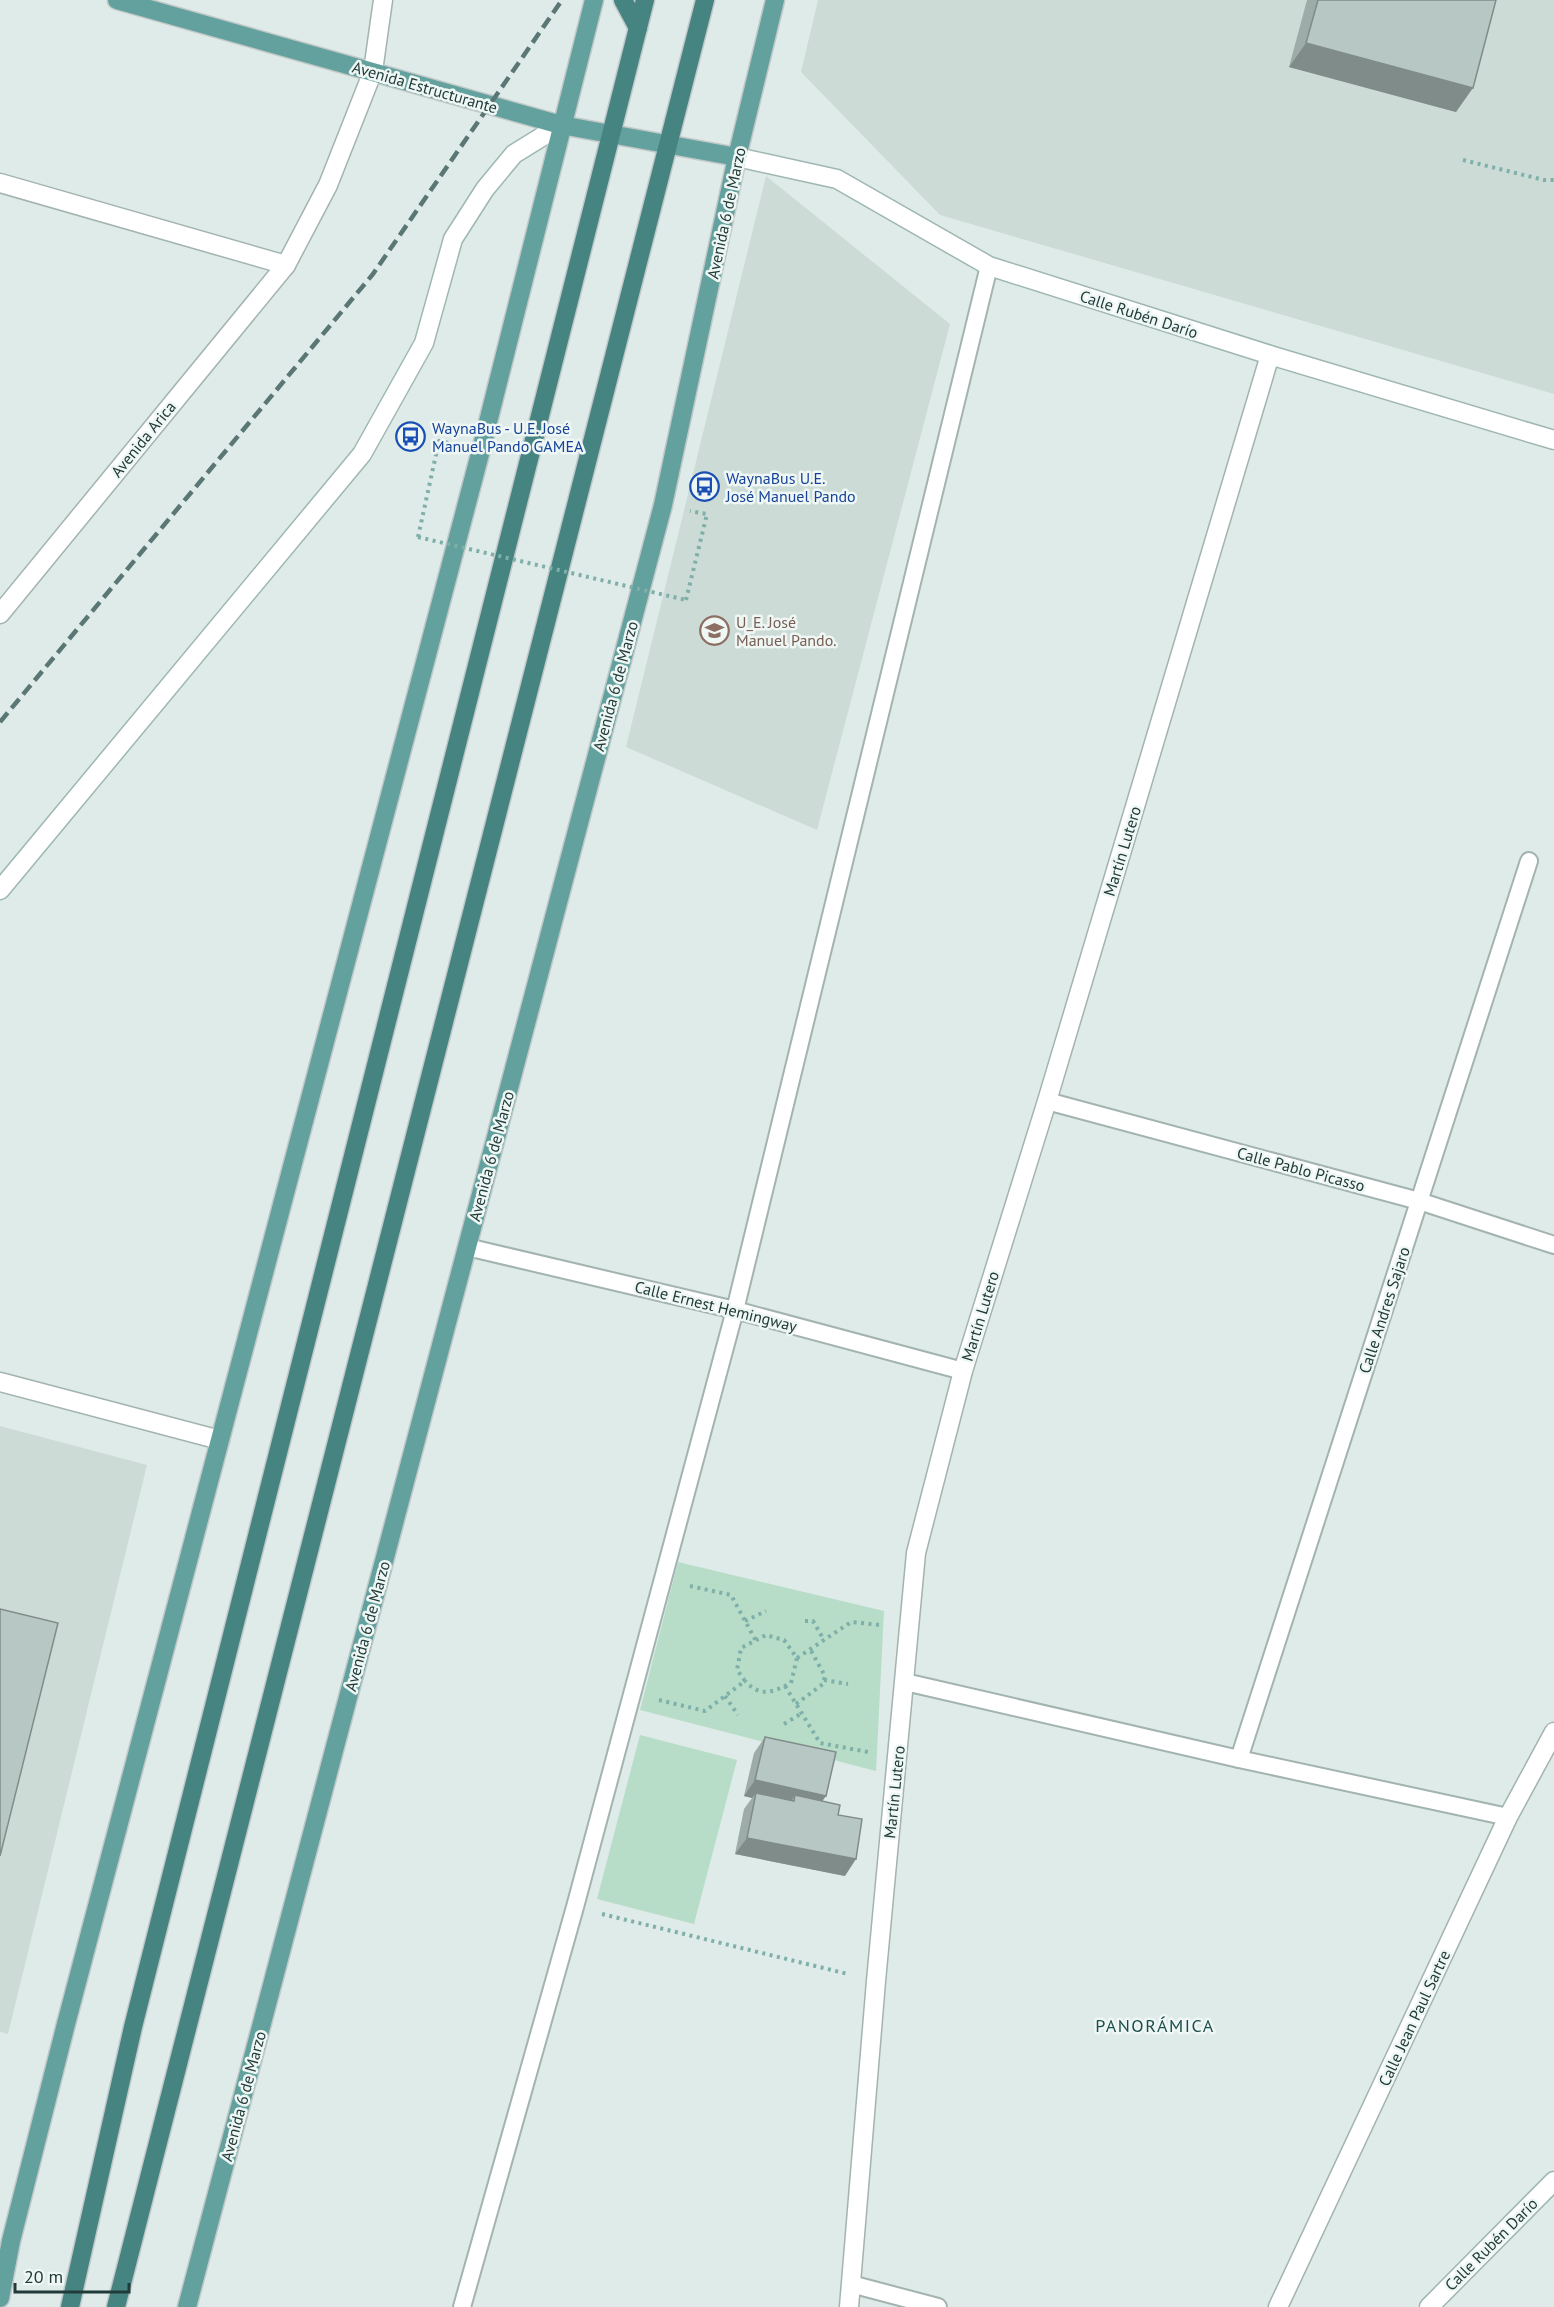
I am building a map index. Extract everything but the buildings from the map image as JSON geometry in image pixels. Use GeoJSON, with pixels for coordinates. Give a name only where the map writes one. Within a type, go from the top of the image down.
{"type":"FeatureCollection","features":[{"type":"Feature","properties":{"kind":"highway"},"geometry":{"type":"LineString","coordinates":[[623,0],[638,28]]}},
{"type":"Feature","properties":{"kind":"highway"},"geometry":{"type":"LineString","coordinates":[[70,2307],[135,2015],[613,134],[645,0]]}},
{"type":"Feature","properties":{"kind":"highway"},"geometry":{"type":"LineString","coordinates":[[116,2307],[705,0]]}},
{"type":"Feature","properties":{"kind":"main road","name":"Avenida Estructurante"},"geometry":{"type":"LineString","coordinates":[[117,0],[561,124],[737,157]]}},
{"type":"Feature","properties":{"kind":"main road"},"geometry":{"type":"LineString","coordinates":[[0,2298],[11,2241],[63,2036],[481,450],[561,124],[594,0]]}},
{"type":"Feature","properties":{"kind":"main road","name":"Avenida 6 de Marzo"},"geometry":{"type":"LineString","coordinates":[[187,2307],[663,505],[737,157],[775,0]]}},
{"type":"Feature","properties":{"kind":"street","name":"Avenida Arica"},"geometry":{"type":"LineString","coordinates":[[0,614],[286,265],[328,185],[373,71],[383,0]]}},
{"type":"Feature","properties":{"kind":"street"},"geometry":{"type":"LineString","coordinates":[[0,890],[362,454],[424,343],[453,239],[485,189],[514,154],[561,124]]}},
{"type":"Feature","properties":{"kind":"street","name":"Calle Rubén Darío"},"geometry":{"type":"LineString","coordinates":[[737,157],[837,179],[989,266],[1270,355],[1554,440]]}},
{"type":"Feature","properties":{"kind":"street"},"geometry":{"type":"LineString","coordinates":[[0,183],[286,265]]}},
{"type":"Feature","properties":{"kind":"street","name":"Martín Lutero"},"geometry":{"type":"LineString","coordinates":[[849,2307],[876,1981],[916,1553],[963,1371],[1047,1101],[1270,355]]}},
{"type":"Feature","properties":{"kind":"street"},"geometry":{"type":"LineString","coordinates":[[0,1382],[220,1440]]}},
{"type":"Feature","properties":{"kind":"street","name":"Calle Jean Paul Sartre"},"geometry":{"type":"LineString","coordinates":[[1278,2307],[1508,1817],[1554,1732]]}},
{"type":"Feature","properties":{"kind":"street","name":"Calle Rubén Darío"},"geometry":{"type":"LineString","coordinates":[[1429,2307],[1554,2181]]}},
{"type":"Feature","properties":{"kind":"lane"},"geometry":{"type":"LineString","coordinates":[[462,2307],[575,1907],[735,1310],[989,266]]}},
{"type":"Feature","properties":{"kind":"lane","name":"Calle Andres Sajaro"},"geometry":{"type":"LineString","coordinates":[[1239,1759],[1529,861]]}},
{"type":"Feature","properties":{"kind":"lane","name":"Calle Pablo Picasso"},"geometry":{"type":"LineString","coordinates":[[1047,1101],[1419,1201],[1554,1245]]}},
{"type":"Feature","properties":{"kind":"lane","name":"Calle Ernest Hemingway"},"geometry":{"type":"LineString","coordinates":[[467,1247],[735,1310],[963,1371]]}},
{"type":"Feature","properties":{"kind":"lane"},"geometry":{"type":"LineString","coordinates":[[905,1682],[1239,1759],[1508,1817]]}},
{"type":"Feature","properties":{"kind":"lane"},"geometry":{"type":"LineString","coordinates":[[851,2284],[938,2307]]}},
{"type":"Feature","properties":{"kind":"path"},"geometry":{"type":"LineString","coordinates":[[1463,160],[1554,180]]}},
{"type":"Feature","properties":{"kind":"path"},"geometry":{"type":"LineString","coordinates":[[439,441],[418,537],[686,600],[707,514]]}},
{"type":"Feature","properties":{"kind":"path"},"geometry":{"type":"LineString","coordinates":[[682,1584],[731,1595],[756,1641]]}},
{"type":"Feature","properties":{"kind":"path"},"geometry":{"type":"LineString","coordinates":[[746,1621],[766,1611]]}},
{"type":"Feature","properties":{"kind":"path"},"geometry":{"type":"LineString","coordinates":[[805,1621],[813,1621],[824,1640]]}},
{"type":"Feature","properties":{"kind":"path"},"geometry":{"type":"LineString","coordinates":[[796,1658],[851,1622],[884,1625]]}},
{"type":"Feature","properties":{"kind":"path"},"geometry":{"type":"LineString","coordinates":[[766,1635],[784,1640],[796,1658],[791,1683],[773,1693],[753,1690],[737,1670],[741,1648],[756,1641],[766,1635]]}},
{"type":"Feature","properties":{"kind":"path"},"geometry":{"type":"LineString","coordinates":[[796,1704],[823,1684],[825,1676],[810,1650]]}},
{"type":"Feature","properties":{"kind":"path"},"geometry":{"type":"LineString","coordinates":[[824,1680],[848,1684]]}},
{"type":"Feature","properties":{"kind":"path"},"geometry":{"type":"LineString","coordinates":[[649,1705],[657,1700],[705,1710],[745,1681]]}},
{"type":"Feature","properties":{"kind":"path"},"geometry":{"type":"LineString","coordinates":[[785,1686],[820,1743],[877,1754]]}},
{"type":"Feature","properties":{"kind":"path"},"geometry":{"type":"LineString","coordinates":[[725,1696],[738,1715]]}},
{"type":"Feature","properties":{"kind":"path"},"geometry":{"type":"LineString","coordinates":[[784,1724],[802,1713]]}},
{"type":"Feature","properties":{"kind":"path"},"geometry":{"type":"LineString","coordinates":[[575,1907],[876,1981]]}},
{"type":"Feature","properties":{"kind":"shaded area"},"geometry":{"type":"Polygon","coordinates":[[[818,0],[1554,0],[1554,394],[940,215],[801,72],[818,0]]]}},
{"type":"Feature","properties":{"kind":"shaded area"},"geometry":{"type":"Polygon","coordinates":[[[766,176],[950,324],[817,830],[626,747],[766,176]]]}},
{"type":"Feature","properties":{"kind":"shaded area"},"geometry":{"type":"Polygon","coordinates":[[[0,1426],[147,1465],[8,2034],[0,2032],[0,1426]]]}},
{"type":"Feature","properties":{"kind":"green space"},"geometry":{"type":"Polygon","coordinates":[[[678,1562],[884,1611],[876,1771],[640,1710],[678,1562]]]}},
{"type":"Feature","properties":{"kind":"green space"},"geometry":{"type":"Polygon","coordinates":[[[640,1735],[737,1760],[694,1924],[597,1899],[640,1735]]]}},
{"type":"Feature","properties":{"kind":"railway"},"geometry":{"type":"LineString","coordinates":[[0,722],[373,274],[562,0]]}},
{"type":"Feature","properties":{"kind":"place","name":"WaynaBus - U.E. José Manuel Pando GAMEA"},"geometry":{"type":"Point","coordinates":[411,437]}},
{"type":"Feature","properties":{"kind":"place","name":"WaynaBus U.E. José Manuel Pando"},"geometry":{"type":"Point","coordinates":[705,487]}},
{"type":"Feature","properties":{"kind":"place","name":"U_E. José Manuel Pando."},"geometry":{"type":"Point","coordinates":[715,631]}},
{"type":"Feature","properties":{"kind":"district","name":"PANORÁMICA"},"geometry":{"type":"Point","coordinates":[1155,2025]}}]}
